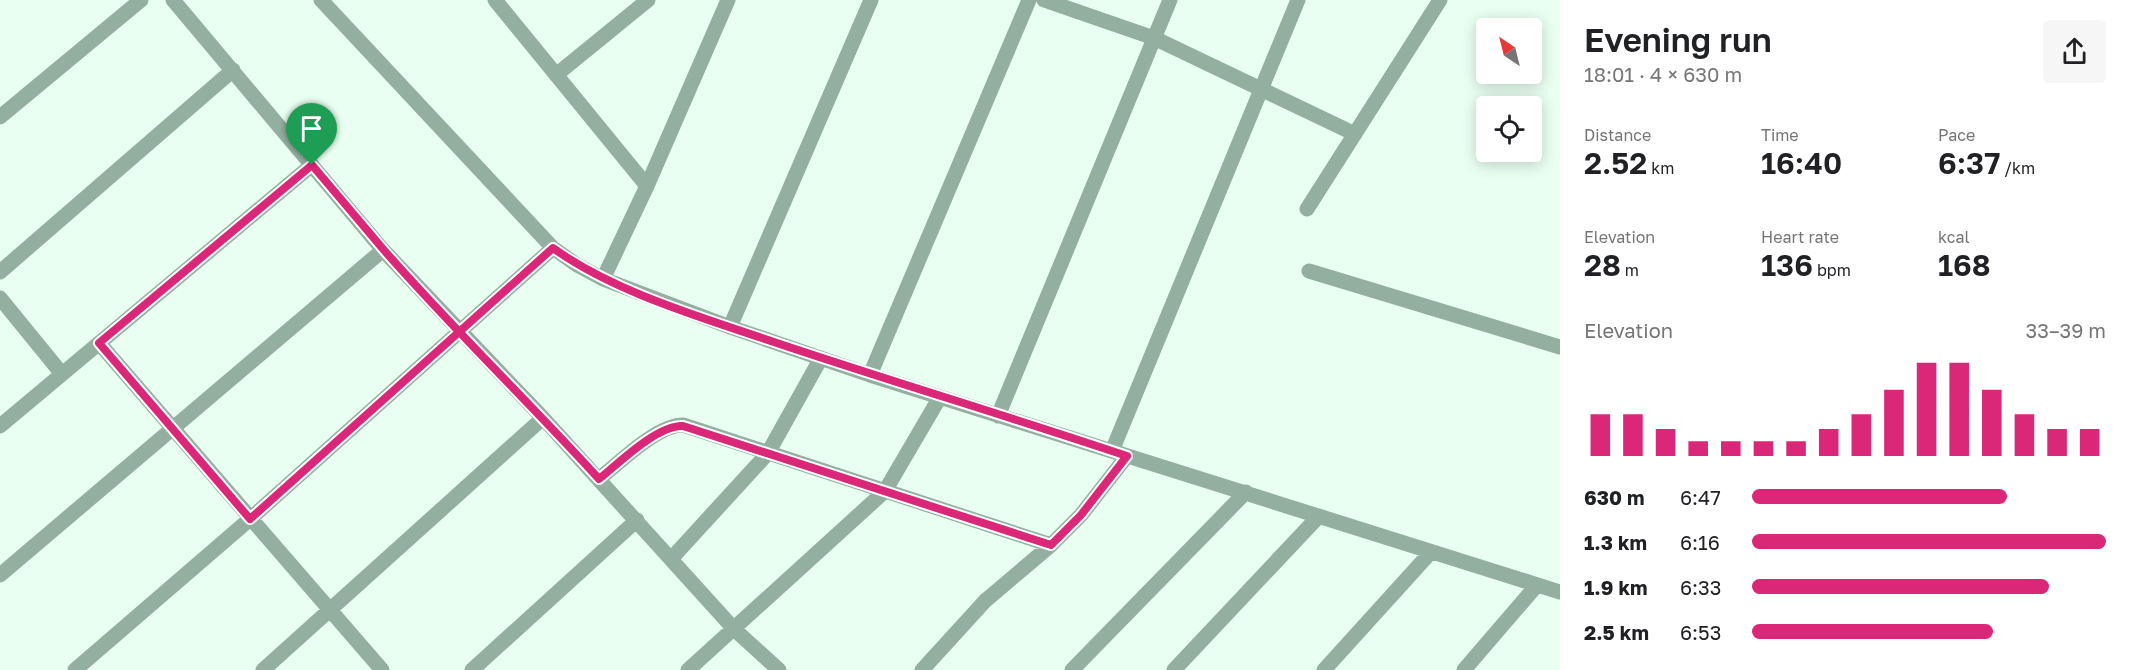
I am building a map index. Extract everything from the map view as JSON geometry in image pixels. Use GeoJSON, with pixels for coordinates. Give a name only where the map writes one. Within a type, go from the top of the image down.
{"type":"FeatureCollection","features":[{"type":"Feature","properties":{"kind":"street"},"geometry":{"type":"LineString","coordinates":[[0,117],[141,0]]}},
{"type":"Feature","properties":{"kind":"street"},"geometry":{"type":"LineString","coordinates":[[173,0],[383,250],[543,418],[734,629],[779,670]]}},
{"type":"Feature","properties":{"kind":"street"},"geometry":{"type":"LineString","coordinates":[[321,0],[553,248],[577,265],[603,279],[730,327],[870,375],[1560,592]]}},
{"type":"Feature","properties":{"kind":"street"},"geometry":{"type":"LineString","coordinates":[[495,0],[647,186]]}},
{"type":"Feature","properties":{"kind":"street"},"geometry":{"type":"LineString","coordinates":[[556,75],[648,0]]}},
{"type":"Feature","properties":{"kind":"street"},"geometry":{"type":"LineString","coordinates":[[603,279],[647,186],[728,0]]}},
{"type":"Feature","properties":{"kind":"street"},"geometry":{"type":"LineString","coordinates":[[730,327],[871,0]]}},
{"type":"Feature","properties":{"kind":"street"},"geometry":{"type":"LineString","coordinates":[[870,375],[1029,0]]}},
{"type":"Feature","properties":{"kind":"street"},"geometry":{"type":"LineString","coordinates":[[1044,0],[1154,38],[1355,134]]}},
{"type":"Feature","properties":{"kind":"street"},"geometry":{"type":"LineString","coordinates":[[998,416],[1170,0]]}},
{"type":"Feature","properties":{"kind":"street"},"geometry":{"type":"LineString","coordinates":[[922,670],[985,601],[1051,545],[1081,515],[1119,453],[1261,88],[1298,0]]}},
{"type":"Feature","properties":{"kind":"street"},"geometry":{"type":"LineString","coordinates":[[1307,209],[1440,0]]}},
{"type":"Feature","properties":{"kind":"street"},"geometry":{"type":"LineString","coordinates":[[0,272],[233,70]]}},
{"type":"Feature","properties":{"kind":"street"},"geometry":{"type":"LineString","coordinates":[[0,426],[312,165]]}},
{"type":"Feature","properties":{"kind":"street"},"geometry":{"type":"LineString","coordinates":[[75,670],[250,519],[553,248]]}},
{"type":"Feature","properties":{"kind":"street"},"geometry":{"type":"LineString","coordinates":[[0,575],[383,250]]}},
{"type":"Feature","properties":{"kind":"street"},"geometry":{"type":"LineString","coordinates":[[1309,271],[1560,347]]}},
{"type":"Feature","properties":{"kind":"street"},"geometry":{"type":"LineString","coordinates":[[0,298],[62,374]]}},
{"type":"Feature","properties":{"kind":"street"},"geometry":{"type":"LineString","coordinates":[[99,343],[382,670]]}},
{"type":"Feature","properties":{"kind":"street"},"geometry":{"type":"LineString","coordinates":[[671,559],[768,453],[821,358]]}},
{"type":"Feature","properties":{"kind":"street"},"geometry":{"type":"LineString","coordinates":[[688,670],[885,491],[940,397]]}},
{"type":"Feature","properties":{"kind":"street"},"geometry":{"type":"LineString","coordinates":[[263,670],[543,418]]}},
{"type":"Feature","properties":{"kind":"street"},"geometry":{"type":"LineString","coordinates":[[599,479],[656,435],[675,425],[1051,545]]}},
{"type":"Feature","properties":{"kind":"street"},"geometry":{"type":"LineString","coordinates":[[1072,670],[1246,492]]}},
{"type":"Feature","properties":{"kind":"street"},"geometry":{"type":"LineString","coordinates":[[1174,670],[1319,516]]}},
{"type":"Feature","properties":{"kind":"street"},"geometry":{"type":"LineString","coordinates":[[472,670],[637,520]]}},
{"type":"Feature","properties":{"kind":"street"},"geometry":{"type":"LineString","coordinates":[[1324,670],[1431,552]]}},
{"type":"Feature","properties":{"kind":"street"},"geometry":{"type":"LineString","coordinates":[[1464,670],[1537,585]]}},
{"type":"Feature","properties":{"kind":"route"},"geometry":{"type":"LineString","coordinates":[[312,165],[99,343],[250,519],[460,332],[553,248],[577,265],[603,279],[730,327],[870,375],[1127,456],[1081,515],[1051,545],[683,426],[675,425],[656,435],[599,479],[543,418],[460,332],[383,250],[312,165]]}}]}
